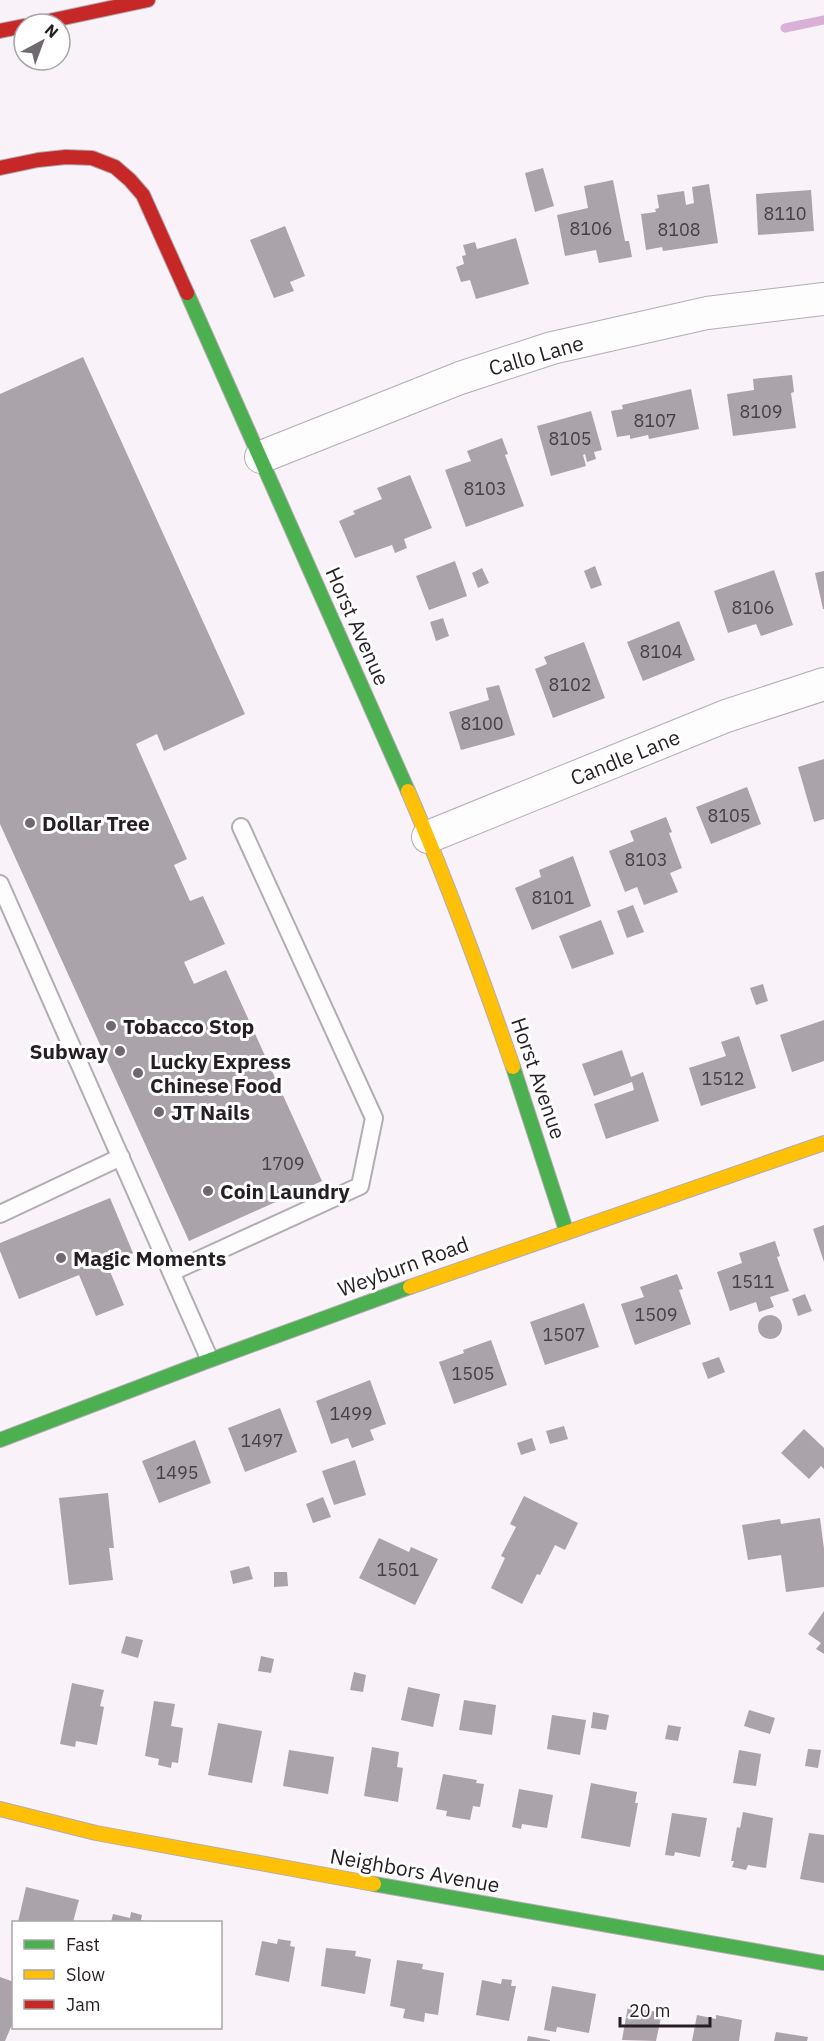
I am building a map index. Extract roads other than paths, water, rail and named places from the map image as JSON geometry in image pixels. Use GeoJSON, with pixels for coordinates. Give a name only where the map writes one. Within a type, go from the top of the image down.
{"type":"FeatureCollection","features":[{"type":"Feature","properties":{"kind":"main road"},"geometry":{"type":"LineString","coordinates":[[72,16],[148,0]]}},
{"type":"Feature","properties":{"kind":"main road","name":"Horst Avenue"},"geometry":{"type":"LineString","coordinates":[[0,168],[54,158],[80,156],[102,160],[130,178],[143,195],[428,837],[492,1006],[566,1230]]}},
{"type":"Feature","properties":{"kind":"main road","name":"Weyburn Road"},"geometry":{"type":"LineString","coordinates":[[0,1440],[209,1358],[566,1230],[824,1143]]}},
{"type":"Feature","properties":{"kind":"main road","name":"Neighbors Avenue"},"geometry":{"type":"LineString","coordinates":[[0,1809],[96,1833],[232,1859],[824,1963]]}},
{"type":"Feature","properties":{"kind":"street","name":"Callo Lane"},"geometry":{"type":"LineString","coordinates":[[261,458],[460,378],[552,348],[707,313],[824,299]]}},
{"type":"Feature","properties":{"kind":"street","name":"Candle Lane"},"geometry":{"type":"LineString","coordinates":[[428,837],[726,716],[824,684]]}},
{"type":"Feature","properties":{"kind":"lane"},"geometry":{"type":"LineString","coordinates":[[172,1272],[360,1186],[374,1118],[241,826]]}},
{"type":"Feature","properties":{"kind":"lane"},"geometry":{"type":"LineString","coordinates":[[0,884],[209,1358]]}},
{"type":"Feature","properties":{"kind":"lane"},"geometry":{"type":"LineString","coordinates":[[0,1214],[121,1157]]}},
{"type":"Feature","properties":{"kind":"waterway"},"geometry":{"type":"LineString","coordinates":[[785,28],[824,20]]}},
{"type":"Feature","properties":{"kind":"place","name":"Dollar Tree"},"geometry":{"type":"Point","coordinates":[30,823]}},
{"type":"Feature","properties":{"kind":"place","name":"Tobacco Stop"},"geometry":{"type":"Point","coordinates":[111,1026]}},
{"type":"Feature","properties":{"kind":"place","name":"Subway"},"geometry":{"type":"Point","coordinates":[120,1051]}},
{"type":"Feature","properties":{"kind":"place","name":"Lucky Express Chinese Food"},"geometry":{"type":"Point","coordinates":[138,1073]}},
{"type":"Feature","properties":{"kind":"place","name":"JT Nails"},"geometry":{"type":"Point","coordinates":[159,1112]}},
{"type":"Feature","properties":{"kind":"place","name":"Coin Laundry"},"geometry":{"type":"Point","coordinates":[208,1191]}},
{"type":"Feature","properties":{"kind":"place","name":"Magic Moments"},"geometry":{"type":"Point","coordinates":[61,1258]}}]}
